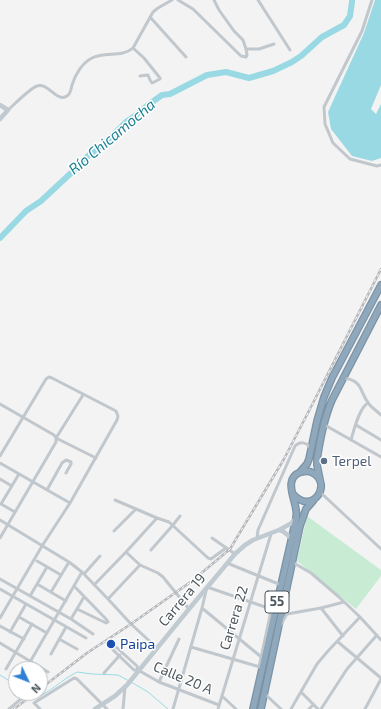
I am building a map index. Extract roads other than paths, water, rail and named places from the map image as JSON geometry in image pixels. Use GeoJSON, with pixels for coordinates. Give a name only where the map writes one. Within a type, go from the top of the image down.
{"type":"FeatureCollection","features":[{"type":"Feature","properties":{"kind":"highway","name":"55"},"geometry":{"type":"LineString","coordinates":[[260,709],[278,629],[296,519],[297,511],[291,489],[292,480],[307,464],[320,407],[329,385],[381,285]]}},
{"type":"Feature","properties":{"kind":"highway"},"geometry":{"type":"LineString","coordinates":[[320,492],[321,487],[317,460],[323,424],[332,400],[381,305]]}},
{"type":"Feature","properties":{"kind":"highway"},"geometry":{"type":"LineString","coordinates":[[299,473],[305,471],[312,472],[317,476],[320,482]]}},
{"type":"Feature","properties":{"kind":"highway","name":"55"},"geometry":{"type":"LineString","coordinates":[[253,709],[260,668],[292,562],[303,514],[309,504],[320,492]]}},
{"type":"Feature","properties":{"kind":"highway"},"geometry":{"type":"LineString","coordinates":[[293,494],[297,499],[302,501],[314,499]]}},
{"type":"Feature","properties":{"kind":"street"},"geometry":{"type":"LineString","coordinates":[[0,119],[25,95],[38,86],[44,86],[63,98],[67,96],[70,93],[72,83],[84,64],[92,58],[103,54],[130,51],[153,12],[171,0]]}},
{"type":"Feature","properties":{"kind":"street"},"geometry":{"type":"LineString","coordinates":[[178,0],[193,9],[241,56],[246,57],[246,49],[243,40],[234,31],[219,10],[214,0]]}},
{"type":"Feature","properties":{"kind":"street"},"geometry":{"type":"LineString","coordinates":[[258,0],[290,50]]}},
{"type":"Feature","properties":{"kind":"street"},"geometry":{"type":"LineString","coordinates":[[372,0],[362,31],[324,107],[325,124],[333,144],[350,159],[377,166],[381,165]]}},
{"type":"Feature","properties":{"kind":"street"},"geometry":{"type":"LineString","coordinates":[[150,17],[186,57]]}},
{"type":"Feature","properties":{"kind":"street"},"geometry":{"type":"LineString","coordinates":[[246,49],[260,49],[274,44]]}},
{"type":"Feature","properties":{"kind":"street"},"geometry":{"type":"LineString","coordinates":[[133,48],[144,58],[160,79],[152,83],[148,75],[140,76]]}},
{"type":"Feature","properties":{"kind":"street"},"geometry":{"type":"LineString","coordinates":[[0,105],[8,110]]}},
{"type":"Feature","properties":{"kind":"street"},"geometry":{"type":"LineString","coordinates":[[0,456],[46,379],[49,377],[116,411],[118,416],[70,503],[42,546],[0,618]]}},
{"type":"Feature","properties":{"kind":"street"},"geometry":{"type":"LineString","coordinates":[[344,378],[350,379],[359,385],[368,403],[381,415]]}},
{"type":"Feature","properties":{"kind":"street"},"geometry":{"type":"LineString","coordinates":[[0,538],[56,442],[56,438],[83,395]]}},
{"type":"Feature","properties":{"kind":"street"},"geometry":{"type":"LineString","coordinates":[[351,440],[362,410],[368,403]]}},
{"type":"Feature","properties":{"kind":"street"},"geometry":{"type":"LineString","coordinates":[[0,404],[56,438],[96,458]]}},
{"type":"Feature","properties":{"kind":"street"},"geometry":{"type":"LineString","coordinates":[[323,424],[381,457]]}},
{"type":"Feature","properties":{"kind":"street"},"geometry":{"type":"LineString","coordinates":[[356,424],[381,440]]}},
{"type":"Feature","properties":{"kind":"street"},"geometry":{"type":"LineString","coordinates":[[257,538],[258,530],[295,446],[299,443],[305,443],[309,446],[310,450]]}},
{"type":"Feature","properties":{"kind":"street"},"geometry":{"type":"LineString","coordinates":[[47,490],[62,463],[67,460],[71,462],[71,464],[66,473]]}},
{"type":"Feature","properties":{"kind":"street"},"geometry":{"type":"LineString","coordinates":[[0,463],[70,503]]}},
{"type":"Feature","properties":{"kind":"street"},"geometry":{"type":"LineString","coordinates":[[15,512],[1,504],[19,474]]}},
{"type":"Feature","properties":{"kind":"street"},"geometry":{"type":"LineString","coordinates":[[1,481],[12,486]]}},
{"type":"Feature","properties":{"kind":"street"},"geometry":{"type":"LineString","coordinates":[[320,492],[381,549]]}},
{"type":"Feature","properties":{"kind":"street"},"geometry":{"type":"LineString","coordinates":[[115,500],[169,522],[208,558],[211,559],[226,548]]}},
{"type":"Feature","properties":{"kind":"street"},"geometry":{"type":"LineString","coordinates":[[114,531],[136,509]]}},
{"type":"Feature","properties":{"kind":"street"},"geometry":{"type":"LineString","coordinates":[[151,550],[180,516]]}},
{"type":"Feature","properties":{"kind":"street"},"geometry":{"type":"LineString","coordinates":[[94,585],[157,518]]}},
{"type":"Feature","properties":{"kind":"street","name":"Carrera 19"},"geometry":{"type":"LineString","coordinates":[[95,709],[103,705],[126,686],[227,563],[245,545],[257,538],[279,530],[296,519]]}},
{"type":"Feature","properties":{"kind":"street"},"geometry":{"type":"LineString","coordinates":[[0,520],[69,562],[83,573],[131,624],[157,648]]}},
{"type":"Feature","properties":{"kind":"street"},"geometry":{"type":"LineString","coordinates":[[279,530],[284,532],[292,539]]}},
{"type":"Feature","properties":{"kind":"street","name":"Carrera 22"},"geometry":{"type":"LineString","coordinates":[[218,709],[271,534]]}},
{"type":"Feature","properties":{"kind":"street"},"geometry":{"type":"LineString","coordinates":[[212,538],[236,554]]}},
{"type":"Feature","properties":{"kind":"street"},"geometry":{"type":"LineString","coordinates":[[126,552],[140,565],[158,573],[163,577],[189,609]]}},
{"type":"Feature","properties":{"kind":"street"},"geometry":{"type":"LineString","coordinates":[[0,643],[31,661],[74,586],[83,573],[100,556]]}},
{"type":"Feature","properties":{"kind":"street"},"geometry":{"type":"LineString","coordinates":[[37,561],[61,575]]}},
{"type":"Feature","properties":{"kind":"street"},"geometry":{"type":"LineString","coordinates":[[51,592],[69,562]]}},
{"type":"Feature","properties":{"kind":"street"},"geometry":{"type":"LineString","coordinates":[[292,562],[310,573],[344,602],[381,640]]}},
{"type":"Feature","properties":{"kind":"street"},"geometry":{"type":"LineString","coordinates":[[227,563],[284,585],[287,614],[278,629]]}},
{"type":"Feature","properties":{"kind":"street"},"geometry":{"type":"LineString","coordinates":[[108,598],[140,565]]}},
{"type":"Feature","properties":{"kind":"street"},"geometry":{"type":"LineString","coordinates":[[30,596],[47,567]]}},
{"type":"Feature","properties":{"kind":"street"},"geometry":{"type":"LineString","coordinates":[[0,579],[71,619],[94,634]]}},
{"type":"Feature","properties":{"kind":"street"},"geometry":{"type":"LineString","coordinates":[[37,584],[66,601]]}},
{"type":"Feature","properties":{"kind":"street"},"geometry":{"type":"LineString","coordinates":[[74,586],[108,622],[106,623],[77,609]]}},
{"type":"Feature","properties":{"kind":"street"},"geometry":{"type":"LineString","coordinates":[[174,709],[207,587],[271,609],[260,656],[260,668],[191,647]]}},
{"type":"Feature","properties":{"kind":"street"},"geometry":{"type":"LineString","coordinates":[[0,589],[86,638]]}},
{"type":"Feature","properties":{"kind":"street"},"geometry":{"type":"LineString","coordinates":[[71,619],[84,597]]}},
{"type":"Feature","properties":{"kind":"street"},"geometry":{"type":"LineString","coordinates":[[287,614],[344,602]]}},
{"type":"Feature","properties":{"kind":"street"},"geometry":{"type":"LineString","coordinates":[[10,632],[26,604]]}},
{"type":"Feature","properties":{"kind":"street"},"geometry":{"type":"LineString","coordinates":[[202,608],[260,656]]}},
{"type":"Feature","properties":{"kind":"street"},"geometry":{"type":"LineString","coordinates":[[321,608],[343,636]]}},
{"type":"Feature","properties":{"kind":"street"},"geometry":{"type":"LineString","coordinates":[[19,617],[47,633]]}},
{"type":"Feature","properties":{"kind":"street"},"geometry":{"type":"LineString","coordinates":[[291,709],[317,664],[360,618]]}},
{"type":"Feature","properties":{"kind":"street"},"geometry":{"type":"LineString","coordinates":[[6,669],[32,624]]}},
{"type":"Feature","properties":{"kind":"street"},"geometry":{"type":"LineString","coordinates":[[0,626],[24,639]]}},
{"type":"Feature","properties":{"kind":"street"},"geometry":{"type":"LineString","coordinates":[[51,654],[66,627]]}},
{"type":"Feature","properties":{"kind":"street"},"geometry":{"type":"LineString","coordinates":[[301,692],[313,705],[319,709],[346,669],[377,635]]}},
{"type":"Feature","properties":{"kind":"street"},"geometry":{"type":"LineString","coordinates":[[59,639],[77,649]]}},
{"type":"Feature","properties":{"kind":"street"},"geometry":{"type":"LineString","coordinates":[[159,682],[179,639]]}},
{"type":"Feature","properties":{"kind":"street"},"geometry":{"type":"LineString","coordinates":[[338,642],[381,679],[380,685],[366,709]]}},
{"type":"Feature","properties":{"kind":"street"},"geometry":{"type":"LineString","coordinates":[[104,673],[123,653],[116,647],[113,647],[113,650],[120,656]]}},
{"type":"Feature","properties":{"kind":"street","name":"Calle 20 A"},"geometry":{"type":"LineString","coordinates":[[123,653],[137,666],[138,670]]}},
{"type":"Feature","properties":{"kind":"street","name":"Calle 20 A"},"geometry":{"type":"LineString","coordinates":[[120,656],[134,670],[138,670],[159,682],[219,705]]}},
{"type":"Feature","properties":{"kind":"street"},"geometry":{"type":"LineString","coordinates":[[40,709],[34,703],[74,678],[77,679],[107,709]]}},
{"type":"Feature","properties":{"kind":"street"},"geometry":{"type":"LineString","coordinates":[[123,709],[126,686]]}},
{"type":"Feature","properties":{"kind":"street"},"geometry":{"type":"LineString","coordinates":[[264,693],[281,709]]}},
{"type":"Feature","properties":{"kind":"street"},"geometry":{"type":"LineString","coordinates":[[222,696],[236,709]]}},
{"type":"Feature","properties":{"kind":"street"},"geometry":{"type":"LineString","coordinates":[[9,709],[19,701]]}},
{"type":"Feature","properties":{"kind":"street"},"geometry":{"type":"LineString","coordinates":[[309,709],[313,705]]}},
{"type":"Feature","properties":{"kind":"water"},"geometry":{"type":"Polygon","coordinates":[[[375,0],[381,0],[381,85],[371,109],[376,114],[381,104],[381,158],[372,161],[352,156],[331,129],[328,112],[364,33],[375,0]]]}},
{"type":"Feature","properties":{"kind":"waterway","name":"Río Chicamocha"},"geometry":{"type":"LineString","coordinates":[[0,238],[26,211],[41,201],[126,122],[162,95],[170,94],[207,75],[226,72],[249,78],[273,71],[292,62],[322,37],[344,25],[350,16],[352,0]]}},
{"type":"Feature","properties":{"kind":"waterway"},"geometry":{"type":"LineString","coordinates":[[48,691],[77,672],[118,675],[129,681]]}},
{"type":"Feature","properties":{"kind":"waterway"},"geometry":{"type":"LineString","coordinates":[[0,675],[8,680]]}},
{"type":"Feature","properties":{"kind":"waterway"},"geometry":{"type":"LineString","coordinates":[[131,682],[148,692],[168,709]]}},
{"type":"Feature","properties":{"kind":"railway"},"geometry":{"type":"LineString","coordinates":[[48,683],[87,653],[192,581],[230,549],[284,459],[381,269]]}},
{"type":"Feature","properties":{"kind":"railway"},"geometry":{"type":"LineString","coordinates":[[14,709],[24,701]]}},
{"type":"Feature","properties":{"kind":"place","name":"Terpel"},"geometry":{"type":"Point","coordinates":[324,461]}},
{"type":"Feature","properties":{"kind":"place","name":"Paipa"},"geometry":{"type":"Point","coordinates":[111,644]}}]}
